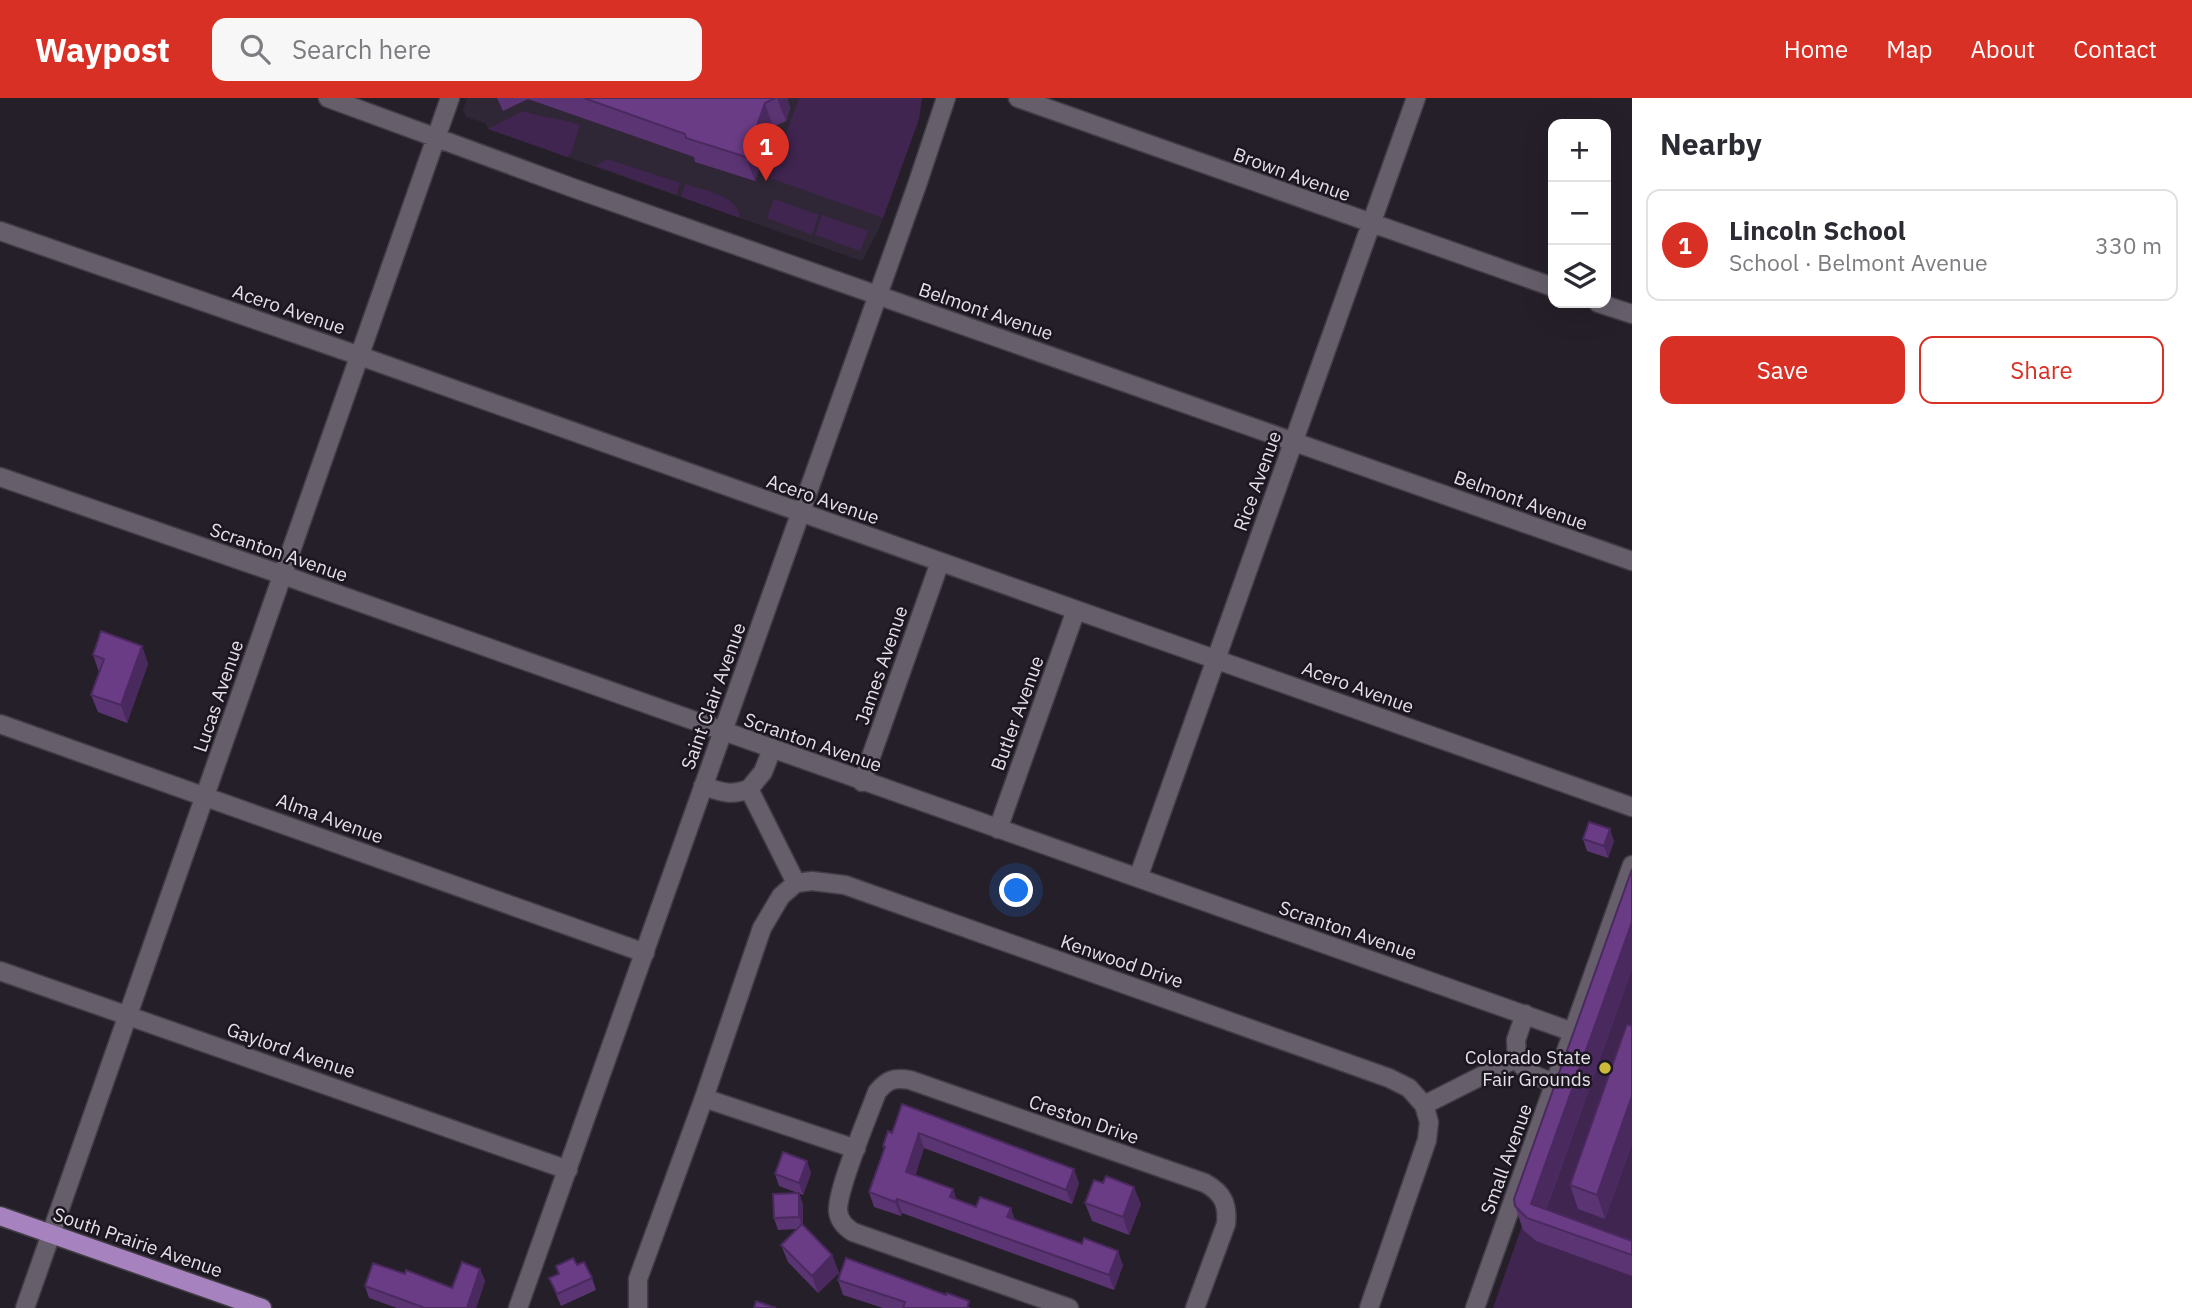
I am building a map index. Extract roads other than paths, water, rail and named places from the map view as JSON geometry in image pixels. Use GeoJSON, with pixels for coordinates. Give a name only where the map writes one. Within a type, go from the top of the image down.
{"type":"FeatureCollection","features":[{"type":"Feature","properties":{"kind":"main road","name":"South Prairie Avenue"},"geometry":{"type":"LineString","coordinates":[[0,1216],[262,1308]]}},
{"type":"Feature","properties":{"kind":"street","name":"Belmont Avenue"},"geometry":{"type":"LineString","coordinates":[[328,98],[877,296],[1632,561]]}},
{"type":"Feature","properties":{"kind":"street","name":"Lucas Avenue"},"geometry":{"type":"LineString","coordinates":[[25,1308],[49,1233],[450,98]]}},
{"type":"Feature","properties":{"kind":"street","name":"Saint Clair Avenue"},"geometry":{"type":"LineString","coordinates":[[517,1308],[645,954],[946,98]]}},
{"type":"Feature","properties":{"kind":"street","name":"Brown Avenue"},"geometry":{"type":"LineString","coordinates":[[1018,98],[1548,285]]}},
{"type":"Feature","properties":{"kind":"street","name":"Rice Avenue"},"geometry":{"type":"LineString","coordinates":[[1138,878],[1416,98]]}},
{"type":"Feature","properties":{"kind":"street","name":"Acero Avenue"},"geometry":{"type":"LineString","coordinates":[[0,231],[1632,807]]}},
{"type":"Feature","properties":{"kind":"street"},"geometry":{"type":"LineString","coordinates":[[1611,307],[1632,314]]}},
{"type":"Feature","properties":{"kind":"street","name":"Scranton Avenue"},"geometry":{"type":"LineString","coordinates":[[0,477],[1573,1032]]}},
{"type":"Feature","properties":{"kind":"street","name":"James Avenue"},"geometry":{"type":"LineString","coordinates":[[862,782],[940,562]]}},
{"type":"Feature","properties":{"kind":"street","name":"Butler Avenue"},"geometry":{"type":"LineString","coordinates":[[998,830],[1076,610]]}},
{"type":"Feature","properties":{"kind":"street","name":"Alma Avenue"},"geometry":{"type":"LineString","coordinates":[[0,724],[645,954]]}},
{"type":"Feature","properties":{"kind":"street"},"geometry":{"type":"LineString","coordinates":[[704,786],[727,794],[749,789],[763,772],[772,749]]}},
{"type":"Feature","properties":{"kind":"street"},"geometry":{"type":"LineString","coordinates":[[638,1308],[638,1279],[762,928],[781,896],[796,883],[749,789]]}},
{"type":"Feature","properties":{"kind":"street","name":"Small Avenue"},"geometry":{"type":"LineString","coordinates":[[1475,1308],[1632,865]]}},
{"type":"Feature","properties":{"kind":"street","name":"Kenwood Drive"},"geometry":{"type":"LineString","coordinates":[[796,883],[829,881],[884,899],[1389,1078],[1409,1088],[1424,1105]]}},
{"type":"Feature","properties":{"kind":"street","name":"Gaylord Avenue"},"geometry":{"type":"LineString","coordinates":[[0,971],[568,1170]]}},
{"type":"Feature","properties":{"kind":"street"},"geometry":{"type":"LineString","coordinates":[[1525,1014],[1516,1040],[1517,1058],[1529,1073],[1555,1083]]}},
{"type":"Feature","properties":{"kind":"street"},"geometry":{"type":"LineString","coordinates":[[1369,1308],[1427,1140],[1429,1122],[1424,1105],[1517,1058]]}},
{"type":"Feature","properties":{"kind":"street","name":"Creston Drive"},"geometry":{"type":"LineString","coordinates":[[1069,1308],[845,1227],[839,1218],[839,1198],[877,1092],[884,1083],[894,1078],[902,1078],[1205,1183],[1215,1189],[1224,1198],[1226,1224],[1195,1308]]}},
{"type":"Feature","properties":{"kind":"street"},"geometry":{"type":"LineString","coordinates":[[704,1098],[856,1149]]}},
{"type":"Feature","properties":{"kind":"place","name":"Lincoln School"},"geometry":{"type":"Point","coordinates":[766,181]}},
{"type":"Feature","properties":{"kind":"place","name":"Colorado State Fair Grounds"},"geometry":{"type":"Point","coordinates":[1605,1068]}}]}
